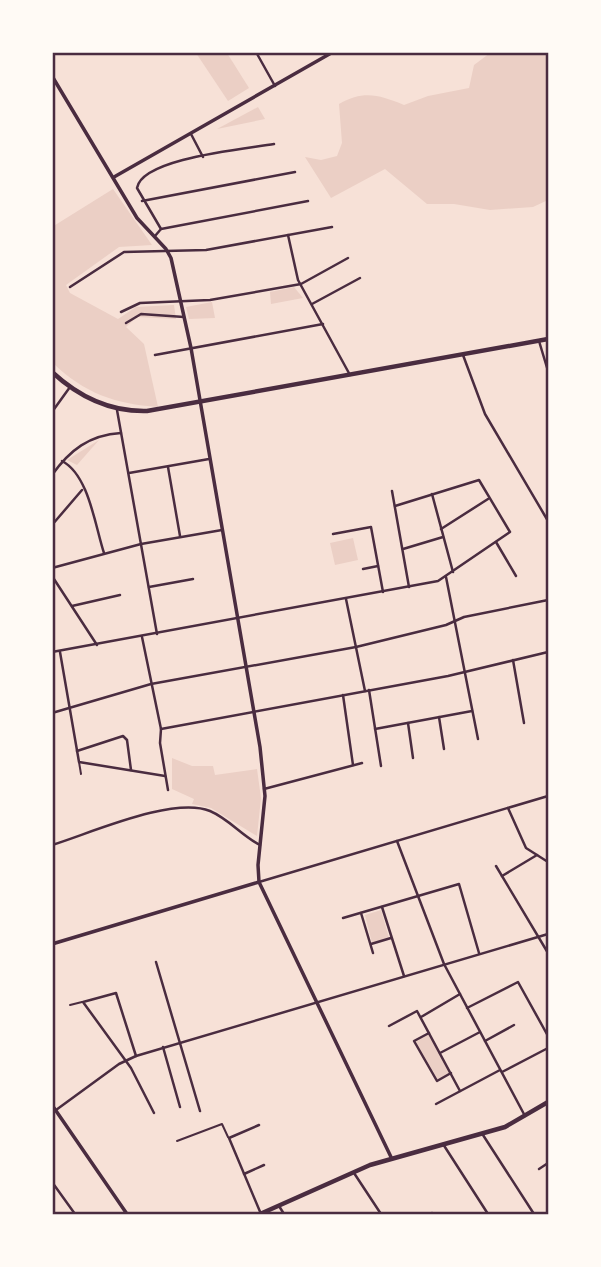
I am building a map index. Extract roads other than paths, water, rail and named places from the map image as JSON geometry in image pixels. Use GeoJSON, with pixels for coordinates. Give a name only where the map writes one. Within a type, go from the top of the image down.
{"type":"FeatureCollection","features":[{"type":"Feature","properties":{"kind":"main road"},"geometry":{"type":"LineString","coordinates":[[52,372],[91,400],[117,408],[147,411],[548,339]]}},
{"type":"Feature","properties":{"kind":"main road"},"geometry":{"type":"LineString","coordinates":[[260,1214],[391,1157],[482,1134],[525,1116],[547,1103]]}},
{"type":"Feature","properties":{"kind":"street"},"geometry":{"type":"LineString","coordinates":[[256,52],[275,86]]}},
{"type":"Feature","properties":{"kind":"street"},"geometry":{"type":"LineString","coordinates":[[114,177],[333,52]]}},
{"type":"Feature","properties":{"kind":"street"},"geometry":{"type":"LineString","coordinates":[[52,76],[141,224],[169,252],[191,348],[254,713],[264,789],[259,882],[391,1157]]}},
{"type":"Feature","properties":{"kind":"street"},"geometry":{"type":"LineString","coordinates":[[191,134],[204,157]]}},
{"type":"Feature","properties":{"kind":"street"},"geometry":{"type":"LineString","coordinates":[[161,229],[142,201],[137,188],[143,176],[162,165],[274,144]]}},
{"type":"Feature","properties":{"kind":"street"},"geometry":{"type":"LineString","coordinates":[[142,201],[295,172]]}},
{"type":"Feature","properties":{"kind":"street"},"geometry":{"type":"LineString","coordinates":[[154,238],[161,229],[307,201]]}},
{"type":"Feature","properties":{"kind":"street"},"geometry":{"type":"LineString","coordinates":[[70,287],[122,253],[206,250],[332,227]]}},
{"type":"Feature","properties":{"kind":"street"},"geometry":{"type":"LineString","coordinates":[[288,236],[301,284],[350,376]]}},
{"type":"Feature","properties":{"kind":"street"},"geometry":{"type":"LineString","coordinates":[[121,312],[140,303],[181,303],[301,284],[348,258]]}},
{"type":"Feature","properties":{"kind":"street"},"geometry":{"type":"LineString","coordinates":[[312,304],[360,278]]}},
{"type":"Feature","properties":{"kind":"street"},"geometry":{"type":"LineString","coordinates":[[126,323],[145,314],[184,317]]}},
{"type":"Feature","properties":{"kind":"street"},"geometry":{"type":"LineString","coordinates":[[155,355],[323,324]]}},
{"type":"Feature","properties":{"kind":"street"},"geometry":{"type":"LineString","coordinates":[[539,341],[548,370]]}},
{"type":"Feature","properties":{"kind":"street"},"geometry":{"type":"LineString","coordinates":[[463,355],[488,421],[548,521]]}},
{"type":"Feature","properties":{"kind":"street"},"geometry":{"type":"LineString","coordinates":[[52,412],[70,387]]}},
{"type":"Feature","properties":{"kind":"street"},"geometry":{"type":"LineString","coordinates":[[117,408],[157,634]]}},
{"type":"Feature","properties":{"kind":"street"},"geometry":{"type":"LineString","coordinates":[[52,475],[62,461],[93,438],[122,433]]}},
{"type":"Feature","properties":{"kind":"street"},"geometry":{"type":"LineString","coordinates":[[129,473],[210,459]]}},
{"type":"Feature","properties":{"kind":"street"},"geometry":{"type":"LineString","coordinates":[[62,461],[75,470],[104,553]]}},
{"type":"Feature","properties":{"kind":"street"},"geometry":{"type":"LineString","coordinates":[[168,467],[180,537]]}},
{"type":"Feature","properties":{"kind":"street"},"geometry":{"type":"LineString","coordinates":[[52,652],[409,587],[446,577],[510,532],[479,480],[395,506]]}},
{"type":"Feature","properties":{"kind":"street"},"geometry":{"type":"LineString","coordinates":[[52,525],[83,489]]}},
{"type":"Feature","properties":{"kind":"street"},"geometry":{"type":"LineString","coordinates":[[392,491],[409,587]]}},
{"type":"Feature","properties":{"kind":"street"},"geometry":{"type":"LineString","coordinates":[[432,495],[453,572]]}},
{"type":"Feature","properties":{"kind":"street"},"geometry":{"type":"LineString","coordinates":[[441,529],[489,498]]}},
{"type":"Feature","properties":{"kind":"street"},"geometry":{"type":"LineString","coordinates":[[333,534],[371,527],[383,592]]}},
{"type":"Feature","properties":{"kind":"street"},"geometry":{"type":"LineString","coordinates":[[52,568],[141,544],[222,530]]}},
{"type":"Feature","properties":{"kind":"street"},"geometry":{"type":"LineString","coordinates":[[402,549],[443,537]]}},
{"type":"Feature","properties":{"kind":"street"},"geometry":{"type":"LineString","coordinates":[[496,542],[516,576]]}},
{"type":"Feature","properties":{"kind":"street"},"geometry":{"type":"LineString","coordinates":[[363,569],[379,566]]}},
{"type":"Feature","properties":{"kind":"street"},"geometry":{"type":"LineString","coordinates":[[52,576],[97,645]]}},
{"type":"Feature","properties":{"kind":"street"},"geometry":{"type":"LineString","coordinates":[[446,577],[478,739]]}},
{"type":"Feature","properties":{"kind":"street"},"geometry":{"type":"LineString","coordinates":[[149,587],[193,579]]}},
{"type":"Feature","properties":{"kind":"street"},"geometry":{"type":"LineString","coordinates":[[72,606],[120,595]]}},
{"type":"Feature","properties":{"kind":"street"},"geometry":{"type":"LineString","coordinates":[[346,599],[381,766]]}},
{"type":"Feature","properties":{"kind":"street"},"geometry":{"type":"LineString","coordinates":[[52,713],[151,684],[356,647],[548,600]]}},
{"type":"Feature","properties":{"kind":"street"},"geometry":{"type":"LineString","coordinates":[[142,637],[162,729],[160,743],[168,790]]}},
{"type":"Feature","properties":{"kind":"street"},"geometry":{"type":"LineString","coordinates":[[60,652],[79,762],[165,776]]}},
{"type":"Feature","properties":{"kind":"street"},"geometry":{"type":"LineString","coordinates":[[162,729],[367,691],[548,652]]}},
{"type":"Feature","properties":{"kind":"street"},"geometry":{"type":"LineString","coordinates":[[513,660],[524,723]]}},
{"type":"Feature","properties":{"kind":"street"},"geometry":{"type":"LineString","coordinates":[[343,695],[353,765]]}},
{"type":"Feature","properties":{"kind":"street"},"geometry":{"type":"LineString","coordinates":[[375,729],[472,711]]}},
{"type":"Feature","properties":{"kind":"street"},"geometry":{"type":"LineString","coordinates":[[439,718],[444,749]]}},
{"type":"Feature","properties":{"kind":"street"},"geometry":{"type":"LineString","coordinates":[[408,723],[413,758]]}},
{"type":"Feature","properties":{"kind":"street"},"geometry":{"type":"LineString","coordinates":[[77,751],[123,736],[127,740],[131,771]]}},
{"type":"Feature","properties":{"kind":"street"},"geometry":{"type":"LineString","coordinates":[[264,789],[362,763]]}},
{"type":"Feature","properties":{"kind":"street"},"geometry":{"type":"LineString","coordinates":[[52,944],[548,796]]}},
{"type":"Feature","properties":{"kind":"street"},"geometry":{"type":"LineString","coordinates":[[52,845],[155,813],[188,808],[210,811],[260,845]]}},
{"type":"Feature","properties":{"kind":"street"},"geometry":{"type":"LineString","coordinates":[[508,808],[525,846],[548,862]]}},
{"type":"Feature","properties":{"kind":"street"},"geometry":{"type":"LineString","coordinates":[[397,841],[421,896],[444,964],[525,1116]]}},
{"type":"Feature","properties":{"kind":"street"},"geometry":{"type":"LineString","coordinates":[[502,876],[537,855]]}},
{"type":"Feature","properties":{"kind":"street"},"geometry":{"type":"LineString","coordinates":[[496,866],[548,953]]}},
{"type":"Feature","properties":{"kind":"street"},"geometry":{"type":"LineString","coordinates":[[343,918],[459,884],[479,954]]}},
{"type":"Feature","properties":{"kind":"street"},"geometry":{"type":"LineString","coordinates":[[382,907],[404,976]]}},
{"type":"Feature","properties":{"kind":"street"},"geometry":{"type":"LineString","coordinates":[[361,912],[373,953]]}},
{"type":"Feature","properties":{"kind":"street"},"geometry":{"type":"LineString","coordinates":[[54,1111],[125,1060],[136,1056],[548,934]]}},
{"type":"Feature","properties":{"kind":"street"},"geometry":{"type":"LineString","coordinates":[[371,944],[392,938]]}},
{"type":"Feature","properties":{"kind":"street"},"geometry":{"type":"LineString","coordinates":[[156,962],[200,1111]]}},
{"type":"Feature","properties":{"kind":"street"},"geometry":{"type":"LineString","coordinates":[[467,1008],[518,982],[548,1036]]}},
{"type":"Feature","properties":{"kind":"street"},"geometry":{"type":"LineString","coordinates":[[136,1056],[116,993],[83,1002],[125,1060],[154,1113]]}},
{"type":"Feature","properties":{"kind":"street"},"geometry":{"type":"LineString","coordinates":[[421,1017],[460,994]]}},
{"type":"Feature","properties":{"kind":"street"},"geometry":{"type":"LineString","coordinates":[[389,1026],[417,1011],[460,1091]]}},
{"type":"Feature","properties":{"kind":"street"},"geometry":{"type":"LineString","coordinates":[[485,1041],[514,1025]]}},
{"type":"Feature","properties":{"kind":"street"},"geometry":{"type":"LineString","coordinates":[[440,1053],[480,1032]]}},
{"type":"Feature","properties":{"kind":"street"},"geometry":{"type":"LineString","coordinates":[[429,1033],[414,1041],[437,1081],[451,1073]]}},
{"type":"Feature","properties":{"kind":"street"},"geometry":{"type":"LineString","coordinates":[[163,1047],[180,1107]]}},
{"type":"Feature","properties":{"kind":"street"},"geometry":{"type":"LineString","coordinates":[[436,1104],[548,1048]]}},
{"type":"Feature","properties":{"kind":"street"},"geometry":{"type":"LineString","coordinates":[[547,1103],[548,1110]]}},
{"type":"Feature","properties":{"kind":"street"},"geometry":{"type":"LineString","coordinates":[[52,1105],[124,1213]]}},
{"type":"Feature","properties":{"kind":"street"},"geometry":{"type":"LineString","coordinates":[[259,1125],[229,1138],[260,1214]]}},
{"type":"Feature","properties":{"kind":"street"},"geometry":{"type":"LineString","coordinates":[[482,1134],[534,1214]]}},
{"type":"Feature","properties":{"kind":"street"},"geometry":{"type":"LineString","coordinates":[[443,1144],[488,1214]]}},
{"type":"Feature","properties":{"kind":"street"},"geometry":{"type":"LineString","coordinates":[[539,1169],[548,1163]]}},
{"type":"Feature","properties":{"kind":"street"},"geometry":{"type":"LineString","coordinates":[[244,1174],[264,1165]]}},
{"type":"Feature","properties":{"kind":"street"},"geometry":{"type":"LineString","coordinates":[[353,1172],[381,1214]]}},
{"type":"Feature","properties":{"kind":"street"},"geometry":{"type":"LineString","coordinates":[[52,1182],[75,1214]]}},
{"type":"Feature","properties":{"kind":"street"},"geometry":{"type":"LineString","coordinates":[[279,1206],[284,1214]]}},
{"type":"Feature","properties":{"kind":"lane"},"geometry":{"type":"LineString","coordinates":[[79,762],[81,774]]}},
{"type":"Feature","properties":{"kind":"lane"},"geometry":{"type":"LineString","coordinates":[[71,1005],[83,1002]]}},
{"type":"Feature","properties":{"kind":"lane"},"geometry":{"type":"LineString","coordinates":[[177,1141],[222,1124],[229,1138]]}}]}
